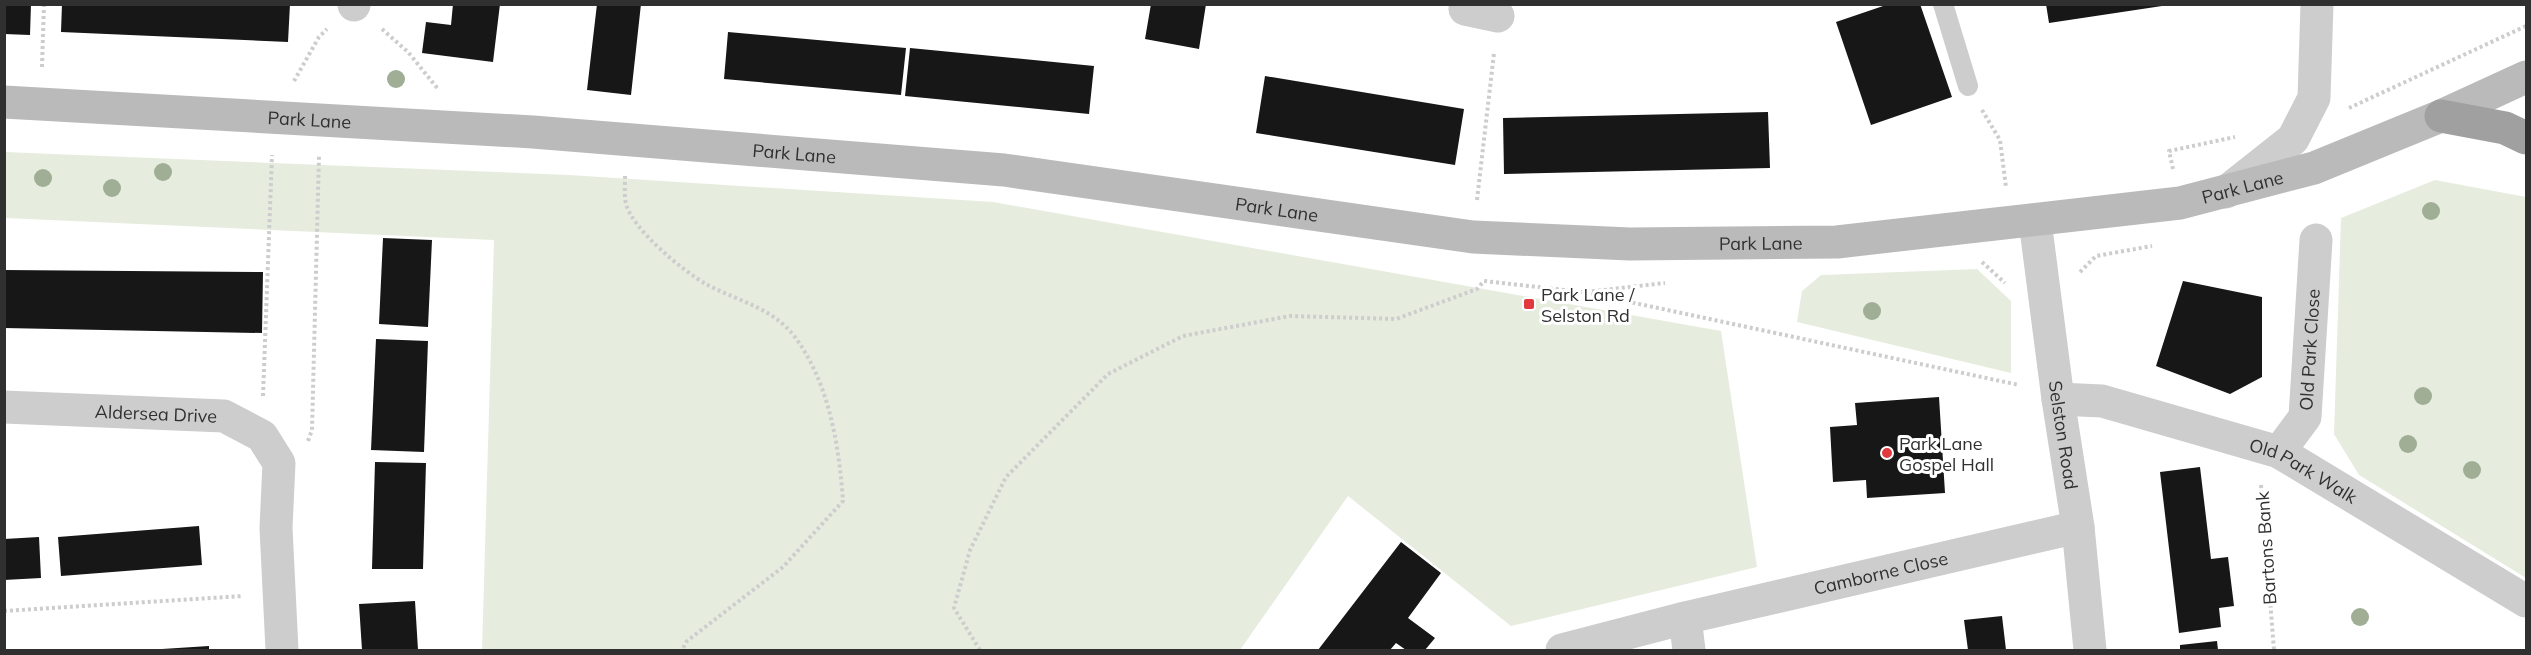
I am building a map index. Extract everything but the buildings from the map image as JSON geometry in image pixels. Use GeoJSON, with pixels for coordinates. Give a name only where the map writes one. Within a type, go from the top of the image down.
{"type":"FeatureCollection","features":[{"type":"Feature","properties":{"kind":"highway"},"geometry":{"type":"LineString","coordinates":[[2441,116],[2505,128],[2526,138]]}},
{"type":"Feature","properties":{"kind":"main road","name":"Park Lane"},"geometry":{"type":"LineString","coordinates":[[4,102],[624,139],[1004,170],[1473,237],[1630,244],[1837,242],[2180,203],[2225,193],[2314,168],[2441,116],[2526,77]]}},
{"type":"Feature","properties":{"kind":"street"},"geometry":{"type":"LineString","coordinates":[[1466,4],[1465,9],[1498,16]]}},
{"type":"Feature","properties":{"kind":"street"},"geometry":{"type":"LineString","coordinates":[[2225,193],[2293,139],[2313,98],[2317,4]]}},
{"type":"Feature","properties":{"kind":"street","name":"Selston Road"},"geometry":{"type":"LineString","coordinates":[[2024,222],[2058,399],[2078,527],[2090,651]]}},
{"type":"Feature","properties":{"kind":"street","name":"Old Park Close"},"geometry":{"type":"LineString","coordinates":[[2279,452],[2305,417],[2316,240]]}},
{"type":"Feature","properties":{"kind":"street","name":"Old Park Walk"},"geometry":{"type":"LineString","coordinates":[[2058,399],[2102,401],[2279,452],[2526,601]]}},
{"type":"Feature","properties":{"kind":"street","name":"Aldersea Drive"},"geometry":{"type":"LineString","coordinates":[[4,407],[224,416],[262,436]]}},
{"type":"Feature","properties":{"kind":"street"},"geometry":{"type":"LineString","coordinates":[[262,436],[279,463],[276,528],[282,651]]}},
{"type":"Feature","properties":{"kind":"street","name":"Camborne Close"},"geometry":{"type":"LineString","coordinates":[[1562,651],[1685,618],[2078,527]]}},
{"type":"Feature","properties":{"kind":"street"},"geometry":{"type":"LineString","coordinates":[[1685,618],[1689,651]]}},
{"type":"Feature","properties":{"kind":"lane"},"geometry":{"type":"LineString","coordinates":[[1943,4],[1968,86]]}},
{"type":"Feature","properties":{"kind":"path"},"geometry":{"type":"LineString","coordinates":[[41,103],[44,4]]}},
{"type":"Feature","properties":{"kind":"path"},"geometry":{"type":"LineString","coordinates":[[320,120],[312,430],[306,446],[298,454],[262,436],[273,117],[319,36],[354,5],[408,52],[471,129]]}},
{"type":"Feature","properties":{"kind":"path"},"geometry":{"type":"LineString","coordinates":[[1473,237],[1498,16]]}},
{"type":"Feature","properties":{"kind":"path"},"geometry":{"type":"LineString","coordinates":[[1968,86],[2000,140],[2004,181],[2024,222]]}},
{"type":"Feature","properties":{"kind":"path"},"geometry":{"type":"LineString","coordinates":[[624,139],[626,204],[639,227],[674,260],[705,283],[762,308],[794,336],[820,381],[840,455],[843,501],[783,567],[687,641],[682,651]]}},
{"type":"Feature","properties":{"kind":"path"},"geometry":{"type":"LineString","coordinates":[[980,651],[954,608],[970,549],[1006,477],[1108,374],[1184,336],[1290,315],[1396,319],[1477,289],[1484,281]]}},
{"type":"Feature","properties":{"kind":"path","name":"Bartons Bank"},"geometry":{"type":"LineString","coordinates":[[2274,651],[2260,476],[2279,452]]}},
{"type":"Feature","properties":{"kind":"path"},"geometry":{"type":"LineString","coordinates":[[4,611],[279,596]]}},
{"type":"Feature","properties":{"kind":"shaded area"},"geometry":{"type":"Polygon","coordinates":[[[5,152],[569,175],[993,202],[1721,331],[1757,567],[1511,626],[1348,496],[1240,650],[482,650],[494,240],[5,218],[5,152]]]}},
{"type":"Feature","properties":{"kind":"shaded area"},"geometry":{"type":"Polygon","coordinates":[[[2435,180],[2526,197],[2526,578],[2359,475],[2334,434],[2341,218],[2435,180]]]}},
{"type":"Feature","properties":{"kind":"shaded area"},"geometry":{"type":"Polygon","coordinates":[[[1977,269],[2011,301],[2011,373],[1797,322],[1802,291],[1821,275],[1977,269]]]}},
{"type":"Feature","properties":{"kind":"place","name":"Park Lane / Selston Rd"},"geometry":{"type":"Point","coordinates":[1529,304]}},
{"type":"Feature","properties":{"kind":"place","name":"Park Lane Gospel Hall"},"geometry":{"type":"Point","coordinates":[1887,453]}}]}
